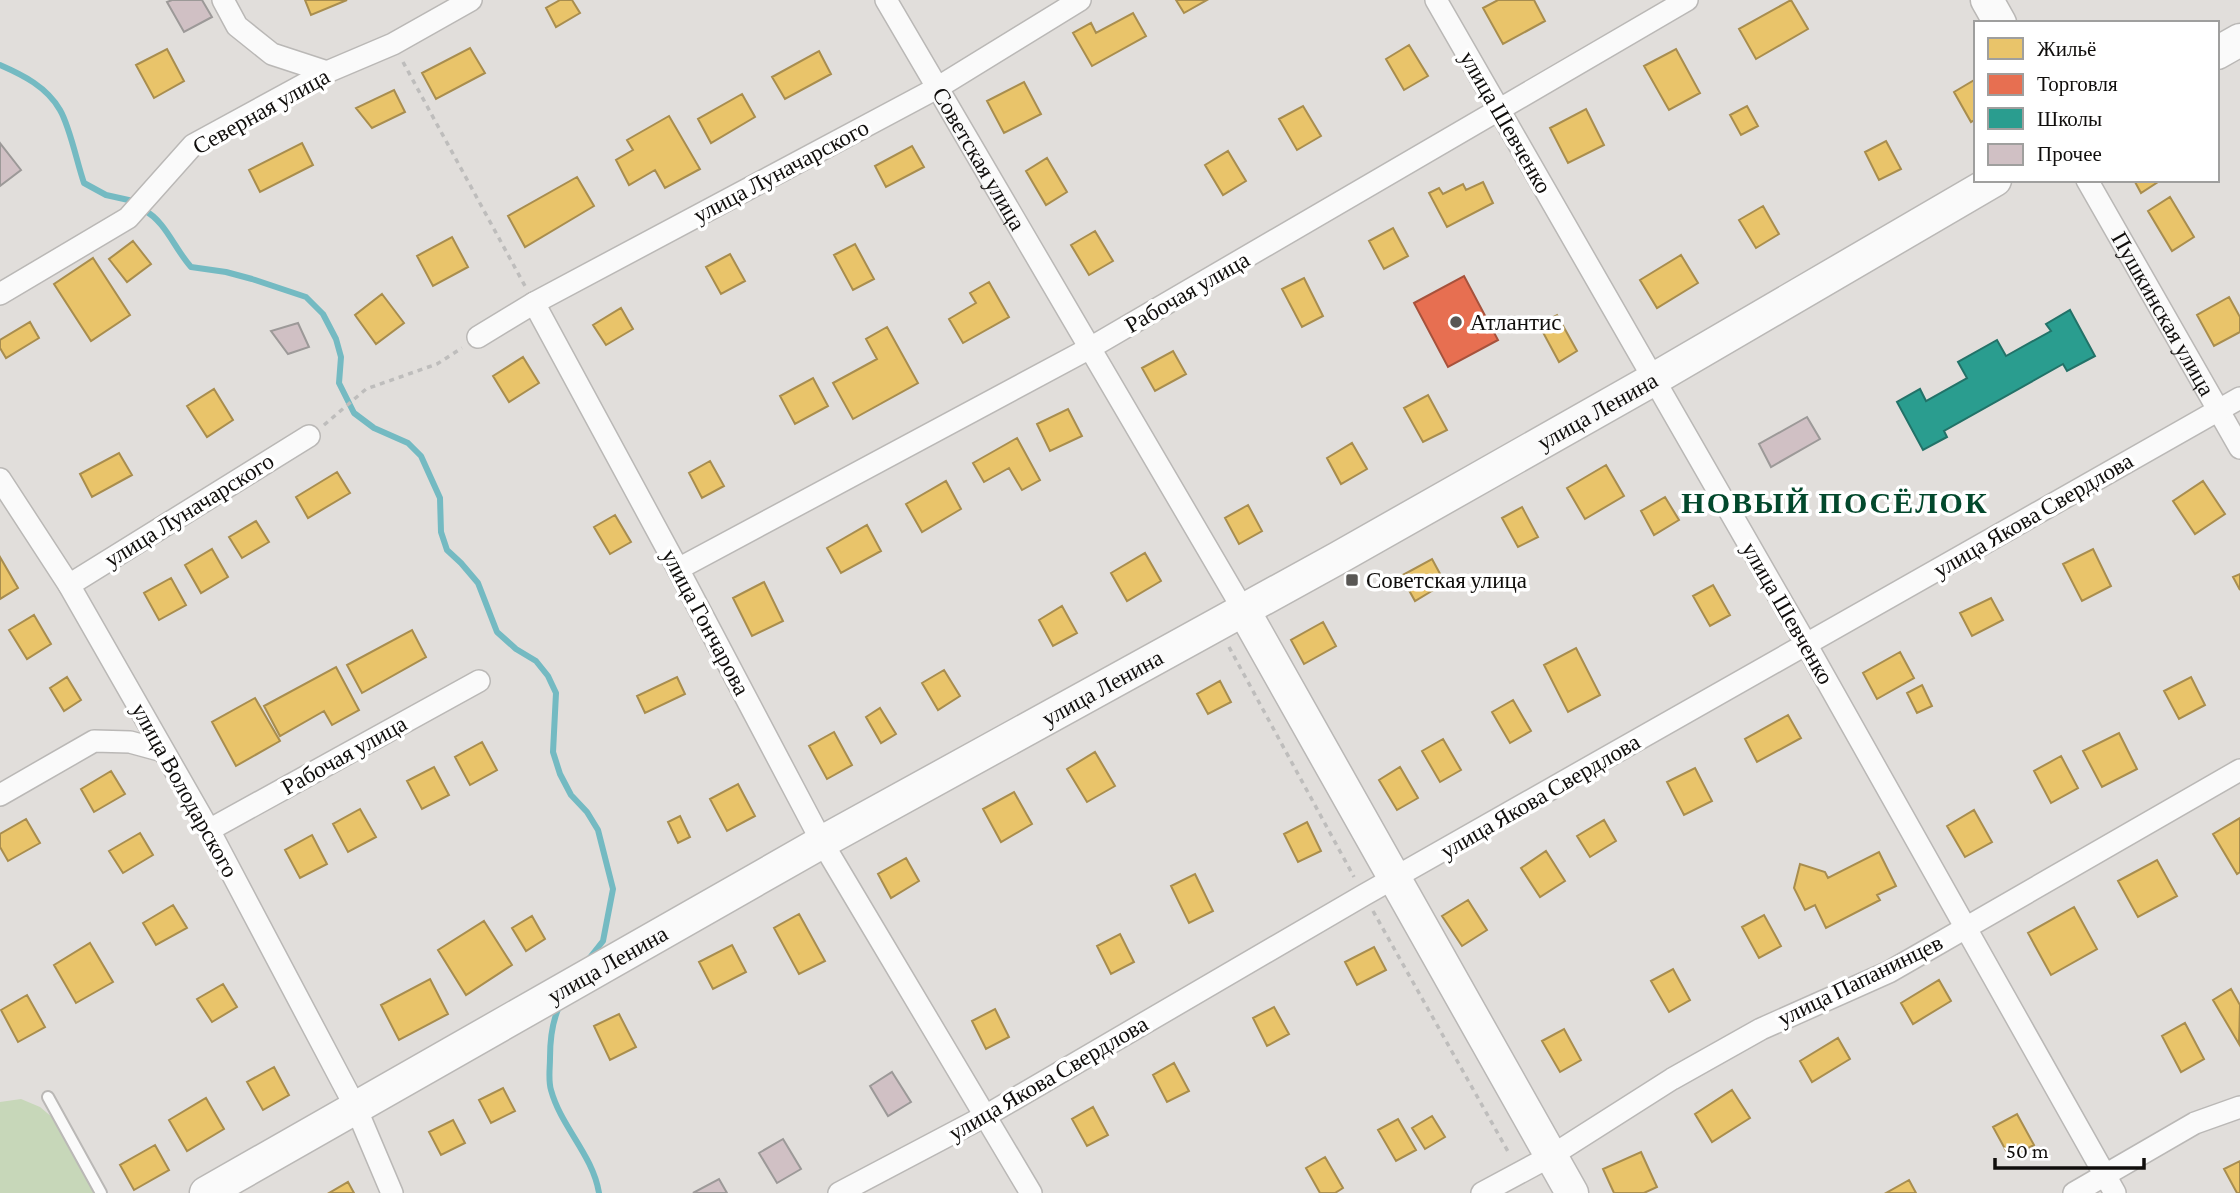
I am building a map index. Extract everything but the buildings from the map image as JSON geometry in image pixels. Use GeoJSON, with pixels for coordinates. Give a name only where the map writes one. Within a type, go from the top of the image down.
{"type":"FeatureCollection","features":[{"type":"Feature","properties":{"kind":"main road"},"geometry":{"type":"LineString","coordinates":[[1987,0],[1999,21]]}},
{"type":"Feature","properties":{"kind":"main road"},"geometry":{"type":"LineString","coordinates":[[2219,52],[2240,40]]}},
{"type":"Feature","properties":{"kind":"main road","name":"улица Ленина"},"geometry":{"type":"LineString","coordinates":[[206,1193],[822,842],[1244,611],[1654,379],[1992,182]]}},
{"type":"Feature","properties":{"kind":"main road","name":"Советская улица"},"geometry":{"type":"LineString","coordinates":[[1244,611],[1572,1193]]}},
{"type":"Feature","properties":{"kind":"street"},"geometry":{"type":"LineString","coordinates":[[223,0],[237,26],[272,54],[327,72]]}},
{"type":"Feature","properties":{"kind":"street","name":"Северная улица"},"geometry":{"type":"LineString","coordinates":[[0,294],[128,218],[193,145],[327,72],[394,44],[471,0]]}},
{"type":"Feature","properties":{"kind":"street","name":"Советская улица"},"geometry":{"type":"LineString","coordinates":[[886,0],[1244,611]]}},
{"type":"Feature","properties":{"kind":"street","name":"улица Луначарского"},"geometry":{"type":"LineString","coordinates":[[478,337],[534,303],[937,88],[1080,0]]}},
{"type":"Feature","properties":{"kind":"street","name":"улица Шевченко"},"geometry":{"type":"LineString","coordinates":[[1436,0],[1806,644],[2110,1185]]}},
{"type":"Feature","properties":{"kind":"street","name":"Рабочая улица"},"geometry":{"type":"LineString","coordinates":[[678,569],[1090,348],[1687,0]]}},
{"type":"Feature","properties":{"kind":"street","name":"Пушкинская улица"},"geometry":{"type":"LineString","coordinates":[[2088,182],[2240,448]]}},
{"type":"Feature","properties":{"kind":"street","name":"улица Гончарова"},"geometry":{"type":"LineString","coordinates":[[534,303],[822,842],[987,1115],[1031,1193]]}},
{"type":"Feature","properties":{"kind":"street","name":"улица Якова Свердлова"},"geometry":{"type":"LineString","coordinates":[[839,1193],[987,1115],[1393,879],[2240,398]]}},
{"type":"Feature","properties":{"kind":"street","name":"улица Луначарского"},"geometry":{"type":"LineString","coordinates":[[69,584],[309,436]]}},
{"type":"Feature","properties":{"kind":"street","name":"улица Володарского"},"geometry":{"type":"LineString","coordinates":[[0,479],[69,584],[209,830],[356,1108],[392,1193]]}},
{"type":"Feature","properties":{"kind":"street","name":"Рабочая улица"},"geometry":{"type":"LineString","coordinates":[[209,830],[479,681]]}},
{"type":"Feature","properties":{"kind":"street"},"geometry":{"type":"LineString","coordinates":[[0,796],[94,741],[130,742],[163,751]]}},
{"type":"Feature","properties":{"kind":"street","name":"улица Папанинцев"},"geometry":{"type":"LineString","coordinates":[[1482,1193],[1551,1156],[1672,1079],[1761,1029],[1889,972],[2240,769]]}},
{"type":"Feature","properties":{"kind":"street"},"geometry":{"type":"LineString","coordinates":[[2074,1193],[2110,1185],[2195,1123],[2240,1107]]}},
{"type":"Feature","properties":{"kind":"lane"},"geometry":{"type":"LineString","coordinates":[[48,1097],[101,1193]]}},
{"type":"Feature","properties":{"kind":"path"},"geometry":{"type":"LineString","coordinates":[[394,44],[534,303]]}},
{"type":"Feature","properties":{"kind":"path"},"geometry":{"type":"LineString","coordinates":[[333,419],[366,390],[437,364],[478,337]]}},
{"type":"Feature","properties":{"kind":"green space"},"geometry":{"type":"Polygon","coordinates":[[[21,1099],[40,1107],[65,1128],[101,1193],[0,1193],[0,1102],[21,1099]]]}},
{"type":"Feature","properties":{"kind":"waterway"},"geometry":{"type":"LineString","coordinates":[[0,65],[34,83],[55,102],[67,126],[84,183],[106,195],[133,201]]}},
{"type":"Feature","properties":{"kind":"waterway"},"geometry":{"type":"LineString","coordinates":[[144,210],[164,228],[191,267],[226,272],[306,297],[323,314],[336,339],[341,357],[339,383],[354,413],[374,428],[408,443],[421,456],[440,498],[441,532],[447,550],[478,583],[497,632],[516,649],[536,661],[548,676],[556,693],[553,752],[571,795],[587,812],[598,830],[613,889],[603,941],[588,960]]}},
{"type":"Feature","properties":{"kind":"waterway"},"geometry":{"type":"LineString","coordinates":[[560,1005],[551,1038],[550,1086],[562,1116],[596,1179],[599,1193]]}},
{"type":"Feature","properties":{"kind":"place","name":"Атлантис"},"geometry":{"type":"Point","coordinates":[1456,322]}},
{"type":"Feature","properties":{"kind":"place","name":"Советская улица"},"geometry":{"type":"Point","coordinates":[1352,580]}},
{"type":"Feature","properties":{"kind":"district","name":"НОВЫЙ ПОСЁЛОК"},"geometry":{"type":"Point","coordinates":[1835,502]}}]}
